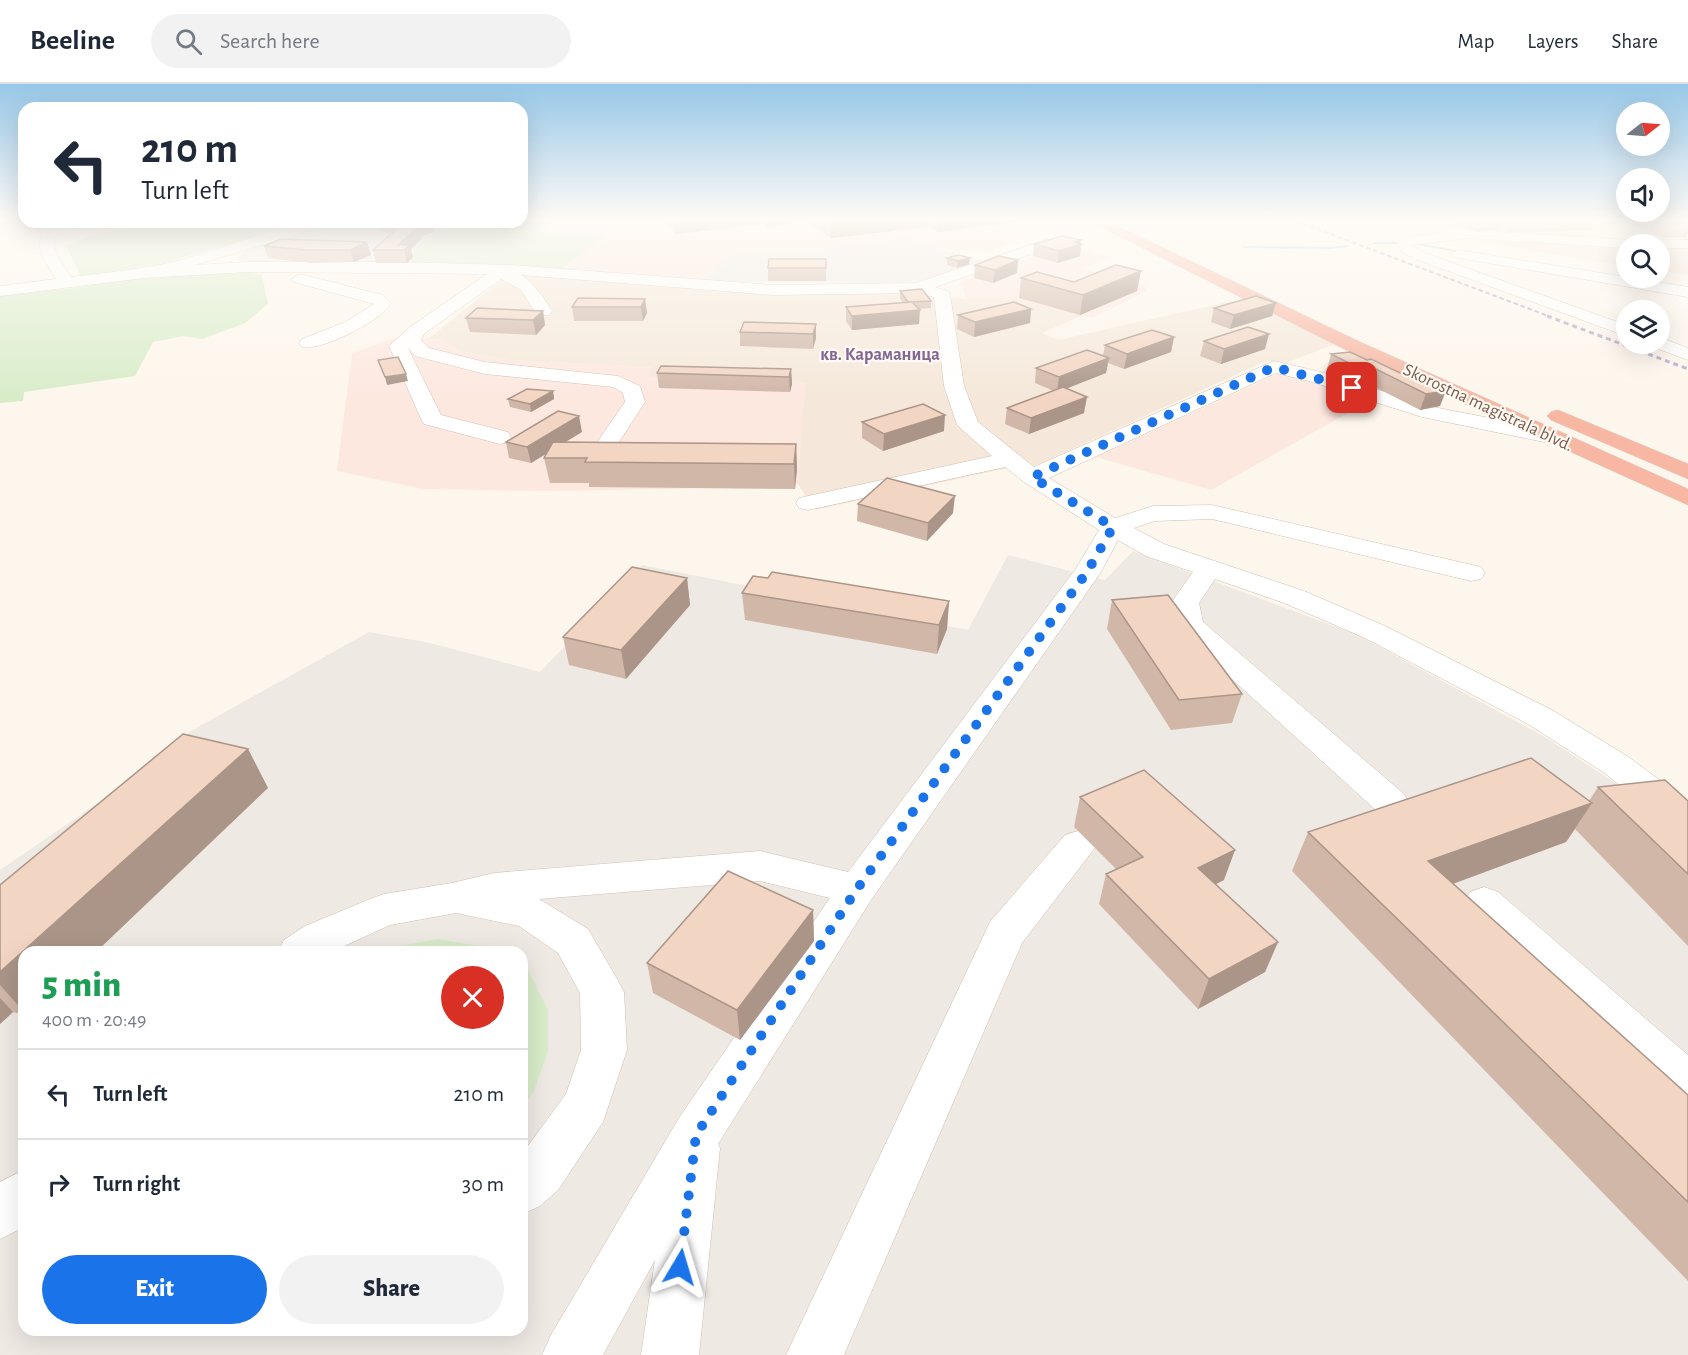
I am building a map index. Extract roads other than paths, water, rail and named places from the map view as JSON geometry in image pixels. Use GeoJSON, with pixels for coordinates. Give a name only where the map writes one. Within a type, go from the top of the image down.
{"type":"FeatureCollection","features":[{"type":"Feature","properties":{"kind":"highway","name":"Skorostna magistrala blvd."},"geometry":{"type":"LineString","coordinates":[[1218,280],[1544,435],[1688,498]]}},
{"type":"Feature","properties":{"kind":"highway"},"geometry":{"type":"LineString","coordinates":[[1255,280],[1345,321]]}},
{"type":"Feature","properties":{"kind":"highway","name":"Skorostna magistrala blvd."},"geometry":{"type":"LineString","coordinates":[[1540,408],[1688,472]]}},
{"type":"Feature","properties":{"kind":"street"},"geometry":{"type":"LineString","coordinates":[[64,280],[66,284]]}},
{"type":"Feature","properties":{"kind":"street"},"geometry":{"type":"LineString","coordinates":[[0,291],[92,280]]}},
{"type":"Feature","properties":{"kind":"street"},"geometry":{"type":"LineString","coordinates":[[308,280],[377,299],[383,303],[381,307],[351,326],[308,343]]}},
{"type":"Feature","properties":{"kind":"street"},"geometry":{"type":"LineString","coordinates":[[489,280],[398,346],[432,419],[500,436]]}},
{"type":"Feature","properties":{"kind":"street"},"geometry":{"type":"LineString","coordinates":[[520,280],[531,290],[543,311]]}},
{"type":"Feature","properties":{"kind":"street"},"geometry":{"type":"LineString","coordinates":[[627,280],[773,290],[918,288],[942,294],[954,386],[968,425],[1032,477],[1155,550],[1294,597],[1375,632],[1540,717],[1615,764],[1688,820]]}},
{"type":"Feature","properties":{"kind":"street"},"geometry":{"type":"LineString","coordinates":[[918,288],[941,280]]}},
{"type":"Feature","properties":{"kind":"street"},"geometry":{"type":"LineString","coordinates":[[1487,280],[1616,327]]}},
{"type":"Feature","properties":{"kind":"street"},"geometry":{"type":"LineString","coordinates":[[1617,280],[1688,292]]}},
{"type":"Feature","properties":{"kind":"street"},"geometry":{"type":"LineString","coordinates":[[416,331],[412,341],[422,352],[450,360],[485,368],[618,382],[633,390],[635,402],[598,457]]}},
{"type":"Feature","properties":{"kind":"street"},"geometry":{"type":"LineString","coordinates":[[1670,347],[1688,354]]}},
{"type":"Feature","properties":{"kind":"street"},"geometry":{"type":"LineString","coordinates":[[1032,477],[1274,367],[1314,376],[1428,413],[1544,435]]}},
{"type":"Feature","properties":{"kind":"street"},"geometry":{"type":"LineString","coordinates":[[808,503],[1008,459]]}},
{"type":"Feature","properties":{"kind":"street"},"geometry":{"type":"LineString","coordinates":[[571,1355],[696,1135],[857,889],[1087,572],[1113,527],[1153,514],[1212,512],[1471,573]]}},
{"type":"Feature","properties":{"kind":"street"},"geometry":{"type":"LineString","coordinates":[[1209,569],[1185,603],[1189,625],[1391,802]]}},
{"type":"Feature","properties":{"kind":"street"},"geometry":{"type":"LineString","coordinates":[[815,1355],[1005,934],[1078,845]]}},
{"type":"Feature","properties":{"kind":"street"},"geometry":{"type":"LineString","coordinates":[[308,946],[320,938],[384,910],[452,899],[494,888],[760,866],[857,889]]}},
{"type":"Feature","properties":{"kind":"street"},"geometry":{"type":"LineString","coordinates":[[452,899],[529,912],[573,941],[602,992],[604,1050],[586,1106],[540,1172],[528,1183]]}},
{"type":"Feature","properties":{"kind":"street"},"geometry":{"type":"LineString","coordinates":[[1484,903],[1688,1085]]}},
{"type":"Feature","properties":{"kind":"street"},"geometry":{"type":"LineString","coordinates":[[670,1355],[696,1135]]}},
{"type":"Feature","properties":{"kind":"street"},"geometry":{"type":"LineString","coordinates":[[0,1213],[18,1200]]}},
{"type":"Feature","properties":{"kind":"railway"},"geometry":{"type":"LineString","coordinates":[[1454,280],[1551,317]]}},
{"type":"Feature","properties":{"kind":"railway"},"geometry":{"type":"LineString","coordinates":[[1547,316],[1688,369]]}},
{"type":"Feature","properties":{"kind":"district","name":"кв. Караманица"},"geometry":{"type":"Point","coordinates":[880,355]}}]}
